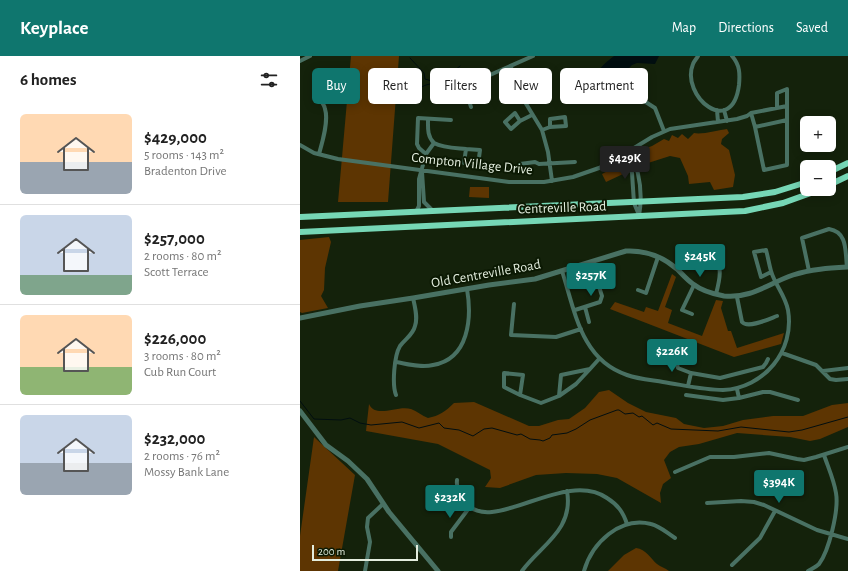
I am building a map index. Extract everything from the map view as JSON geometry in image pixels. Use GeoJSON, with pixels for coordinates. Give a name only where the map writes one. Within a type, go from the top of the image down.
{"type":"FeatureCollection","features":[{"type":"Feature","properties":{"kind":"highway"},"geometry":{"type":"LineString","coordinates":[[836,169],[848,163]]}},
{"type":"Feature","properties":{"kind":"highway"},"geometry":{"type":"LineString","coordinates":[[836,182],[848,176]]}},
{"type":"Feature","properties":{"kind":"highway"},"geometry":{"type":"LineString","coordinates":[[836,184],[848,182]]}},
{"type":"Feature","properties":{"kind":"highway","name":"Centreville Road"},"geometry":{"type":"LineString","coordinates":[[300,217],[749,197],[775,192],[800,184]]}},
{"type":"Feature","properties":{"kind":"highway","name":"Centreville Road"},"geometry":{"type":"LineString","coordinates":[[300,232],[718,213],[757,209],[804,196]]}},
{"type":"Feature","properties":{"kind":"street"},"geometry":{"type":"LineString","coordinates":[[300,61],[310,56]]}},
{"type":"Feature","properties":{"kind":"street"},"geometry":{"type":"LineString","coordinates":[[471,107],[464,85],[511,67],[533,56]]}},
{"type":"Feature","properties":{"kind":"street"},"geometry":{"type":"LineString","coordinates":[[698,56],[693,63],[691,74],[694,86],[700,100],[711,109],[717,110],[724,110],[735,102],[738,95],[740,71],[737,62],[732,56]]}},
{"type":"Feature","properties":{"kind":"street"},"geometry":{"type":"LineString","coordinates":[[511,67],[518,86],[532,115],[542,130],[548,152],[548,163],[552,182]]}},
{"type":"Feature","properties":{"kind":"street"},"geometry":{"type":"LineString","coordinates":[[751,113],[764,170],[787,165],[787,89],[777,93],[777,108]]}},
{"type":"Feature","properties":{"kind":"street"},"geometry":{"type":"LineString","coordinates":[[318,154],[326,120],[325,108],[323,104]]}},
{"type":"Feature","properties":{"kind":"street"},"geometry":{"type":"LineString","coordinates":[[648,104],[655,108],[664,131]]}},
{"type":"Feature","properties":{"kind":"street","name":"Compton Village Drive"},"geometry":{"type":"LineString","coordinates":[[300,145],[318,154],[338,159],[509,182],[552,182],[586,174],[609,163],[652,137],[676,127],[727,121],[747,116],[751,113],[787,106]]}},
{"type":"Feature","properties":{"kind":"street"},"geometry":{"type":"LineString","coordinates":[[717,110],[718,122]]}},
{"type":"Feature","properties":{"kind":"street"},"geometry":{"type":"LineString","coordinates":[[724,110],[727,121]]}},
{"type":"Feature","properties":{"kind":"street"},"geometry":{"type":"LineString","coordinates":[[520,121],[532,115]]}},
{"type":"Feature","properties":{"kind":"street"},"geometry":{"type":"LineString","coordinates":[[426,154],[419,148],[416,139],[418,118],[451,120]]}},
{"type":"Feature","properties":{"kind":"street"},"geometry":{"type":"LineString","coordinates":[[428,118],[428,134],[434,143],[448,147],[466,148],[480,150],[478,165],[464,163],[466,148]]}},
{"type":"Feature","properties":{"kind":"street"},"geometry":{"type":"LineString","coordinates":[[755,127],[787,120]]}},
{"type":"Feature","properties":{"kind":"street"},"geometry":{"type":"LineString","coordinates":[[542,130],[550,127]]}},
{"type":"Feature","properties":{"kind":"street"},"geometry":{"type":"LineString","coordinates":[[416,212],[419,208],[418,184],[426,154],[434,143]]}},
{"type":"Feature","properties":{"kind":"street"},"geometry":{"type":"LineString","coordinates":[[630,151],[638,172],[641,202],[639,216]]}},
{"type":"Feature","properties":{"kind":"street"},"geometry":{"type":"LineString","coordinates":[[624,154],[632,173],[634,202],[639,216]]}},
{"type":"Feature","properties":{"kind":"street"},"geometry":{"type":"LineString","coordinates":[[520,164],[535,162],[539,164],[575,162]]}},
{"type":"Feature","properties":{"kind":"street"},"geometry":{"type":"LineString","coordinates":[[422,171],[424,202],[433,211]]}},
{"type":"Feature","properties":{"kind":"street"},"geometry":{"type":"LineString","coordinates":[[809,271],[802,238],[829,230],[834,230],[842,235],[844,240],[847,267]]}},
{"type":"Feature","properties":{"kind":"street"},"geometry":{"type":"LineString","coordinates":[[562,271],[588,346],[599,359],[613,369],[626,375],[718,390],[736,389],[746,386],[762,376],[782,353],[787,338],[789,319],[786,302],[771,272],[766,250],[754,252],[760,277],[771,272]]}},
{"type":"Feature","properties":{"kind":"street","name":"Old Centreville Road"},"geometry":{"type":"LineString","coordinates":[[300,318],[360,306],[535,279],[626,251],[642,252],[658,257],[676,269],[694,285],[716,294],[737,297],[758,291],[792,275],[809,271],[847,267]]}},
{"type":"Feature","properties":{"kind":"street"},"geometry":{"type":"LineString","coordinates":[[683,260],[716,252],[720,268],[720,279],[716,294]]}},
{"type":"Feature","properties":{"kind":"street"},"geometry":{"type":"LineString","coordinates":[[638,290],[646,293],[658,257]]}},
{"type":"Feature","properties":{"kind":"street"},"geometry":{"type":"LineString","coordinates":[[575,310],[600,302],[602,296],[596,277]]}},
{"type":"Feature","properties":{"kind":"street"},"geometry":{"type":"LineString","coordinates":[[692,314],[682,310],[694,285]]}},
{"type":"Feature","properties":{"kind":"street"},"geometry":{"type":"LineString","coordinates":[[396,362],[433,365],[445,361],[457,352],[463,344],[467,329],[470,308],[467,289]]}},
{"type":"Feature","properties":{"kind":"street"},"geometry":{"type":"LineString","coordinates":[[737,297],[742,322],[744,325],[749,326],[777,316]]}},
{"type":"Feature","properties":{"kind":"street"},"geometry":{"type":"LineString","coordinates":[[396,395],[394,384],[399,348],[411,335],[415,327],[416,316],[413,298]]}},
{"type":"Feature","properties":{"kind":"street"},"geometry":{"type":"LineString","coordinates":[[514,304],[511,335],[556,337],[581,329]]}},
{"type":"Feature","properties":{"kind":"street"},"geometry":{"type":"LineString","coordinates":[[585,307],[589,322]]}},
{"type":"Feature","properties":{"kind":"street"},"geometry":{"type":"LineString","coordinates":[[782,353],[816,365],[830,379],[848,379]]}},
{"type":"Feature","properties":{"kind":"street"},"geometry":{"type":"LineString","coordinates":[[663,354],[675,358],[678,368],[691,373],[720,378],[763,367],[768,358]]}},
{"type":"Feature","properties":{"kind":"street"},"geometry":{"type":"LineString","coordinates":[[520,395],[524,375],[504,373],[504,387],[520,395],[541,402],[558,396],[576,384],[599,359]]}},
{"type":"Feature","properties":{"kind":"street"},"geometry":{"type":"LineString","coordinates":[[823,371],[848,368]]}},
{"type":"Feature","properties":{"kind":"street"},"geometry":{"type":"LineString","coordinates":[[558,396],[561,375],[590,369]]}},
{"type":"Feature","properties":{"kind":"street"},"geometry":{"type":"LineString","coordinates":[[688,386],[691,373]]}},
{"type":"Feature","properties":{"kind":"street"},"geometry":{"type":"LineString","coordinates":[[736,389],[739,398]]}},
{"type":"Feature","properties":{"kind":"street"},"geometry":{"type":"LineString","coordinates":[[686,395],[723,400],[770,392],[798,400]]}},
{"type":"Feature","properties":{"kind":"street"},"geometry":{"type":"LineString","coordinates":[[300,411],[326,445],[348,461],[363,475],[382,504],[438,571]]}},
{"type":"Feature","properties":{"kind":"street"},"geometry":{"type":"LineString","coordinates":[[675,472],[706,458],[715,456],[734,457],[768,453],[804,460],[848,447]]}},
{"type":"Feature","properties":{"kind":"street"},"geometry":{"type":"LineString","coordinates":[[808,571],[816,566],[822,559],[831,534],[836,510],[837,498],[835,487],[824,455]]}},
{"type":"Feature","properties":{"kind":"street"},"geometry":{"type":"LineString","coordinates":[[457,480],[456,488],[461,498],[469,508],[481,512],[502,511],[549,495],[567,491],[586,490],[602,494],[619,508],[627,524]]}},
{"type":"Feature","properties":{"kind":"street"},"geometry":{"type":"LineString","coordinates":[[522,571],[560,529],[568,506],[567,491]]}},
{"type":"Feature","properties":{"kind":"street"},"geometry":{"type":"LineString","coordinates":[[707,503],[748,501],[760,504],[817,530],[848,539]]}},
{"type":"Feature","properties":{"kind":"street"},"geometry":{"type":"LineString","coordinates":[[365,571],[370,542],[367,527],[368,518],[382,504]]}},
{"type":"Feature","properties":{"kind":"street"},"geometry":{"type":"LineString","coordinates":[[451,537],[451,532],[469,508]]}},
{"type":"Feature","properties":{"kind":"street"},"geometry":{"type":"LineString","coordinates":[[732,565],[760,538],[775,511]]}},
{"type":"Feature","properties":{"kind":"street"},"geometry":{"type":"LineString","coordinates":[[584,571],[590,556],[598,544],[608,534],[627,524],[640,522],[651,524],[660,527],[675,538]]}},
{"type":"Feature","properties":{"kind":"shaded area"},"geometry":{"type":"Polygon","coordinates":[[[351,56],[399,56],[398,68],[368,68],[368,104],[395,104],[388,202],[338,202],[347,104],[360,104],[360,68],[350,68],[351,56]]]}},
{"type":"Feature","properties":{"kind":"shaded area"},"geometry":{"type":"Polygon","coordinates":[[[614,56],[659,56],[655,64],[637,63],[629,68],[600,68],[614,56]]]}},
{"type":"Feature","properties":{"kind":"shaded area"},"geometry":{"type":"Polygon","coordinates":[[[727,129],[729,133],[722,139],[721,144],[729,150],[735,175],[733,187],[714,190],[710,182],[689,184],[688,176],[680,158],[670,156],[648,163],[643,155],[644,149],[664,139],[669,141],[672,135],[678,138],[682,134],[688,139],[694,133],[705,133],[727,129]]]}},
{"type":"Feature","properties":{"kind":"shaded area"},"geometry":{"type":"Polygon","coordinates":[[[619,165],[623,174],[606,182],[602,174],[619,165]]]}},
{"type":"Feature","properties":{"kind":"shaded area"},"geometry":{"type":"Polygon","coordinates":[[[470,187],[489,187],[489,198],[469,197],[470,187]]]}},
{"type":"Feature","properties":{"kind":"shaded area"},"geometry":{"type":"Polygon","coordinates":[[[329,237],[331,242],[325,268],[324,290],[321,296],[328,308],[302,313],[300,312],[300,240],[329,237]]]}},
{"type":"Feature","properties":{"kind":"shaded area"},"geometry":{"type":"Polygon","coordinates":[[[672,274],[676,277],[665,307],[672,310],[668,323],[702,336],[716,300],[723,301],[721,308],[728,331],[731,331],[737,348],[784,333],[781,344],[734,357],[610,309],[615,302],[644,312],[646,307],[658,311],[672,274]]]}},
{"type":"Feature","properties":{"kind":"shaded area"},"geometry":{"type":"Polygon","coordinates":[[[609,390],[628,403],[646,412],[676,418],[684,424],[704,428],[723,426],[743,420],[773,416],[803,416],[832,405],[848,403],[848,427],[820,439],[810,441],[790,437],[737,433],[699,444],[679,447],[670,452],[664,460],[671,478],[663,484],[660,493],[661,503],[617,478],[597,474],[566,473],[536,475],[500,488],[485,487],[491,478],[490,470],[438,444],[366,431],[369,404],[377,411],[405,408],[411,409],[428,418],[442,413],[454,403],[474,402],[529,426],[539,426],[558,420],[569,419],[585,408],[599,392],[609,390]]]}},
{"type":"Feature","properties":{"kind":"shaded area"},"geometry":{"type":"Polygon","coordinates":[[[314,437],[355,475],[338,571],[300,571],[300,536],[314,437]]]}},
{"type":"Feature","properties":{"kind":"shaded area"},"geometry":{"type":"Polygon","coordinates":[[[636,548],[643,550],[657,564],[669,571],[608,571],[624,555],[636,548]]]}},
{"type":"Feature","properties":{"kind":"waterway"},"geometry":{"type":"LineString","coordinates":[[410,58],[424,73],[425,79],[430,80]]}},
{"type":"Feature","properties":{"kind":"waterway"},"geometry":{"type":"LineString","coordinates":[[422,87],[442,81],[460,66]]}},
{"type":"Feature","properties":{"kind":"waterway"},"geometry":{"type":"LineString","coordinates":[[300,401],[314,419],[341,420],[350,418],[360,423],[371,425],[402,422],[419,428],[439,423],[444,428],[459,430],[473,436],[484,429],[492,428],[517,435],[521,434],[530,439],[543,441],[550,438],[552,435],[567,433],[590,420],[617,410],[625,414],[633,413],[639,417],[642,416],[653,425],[657,423],[671,429],[718,431],[741,427],[789,432],[802,430],[848,417]]}}]}
